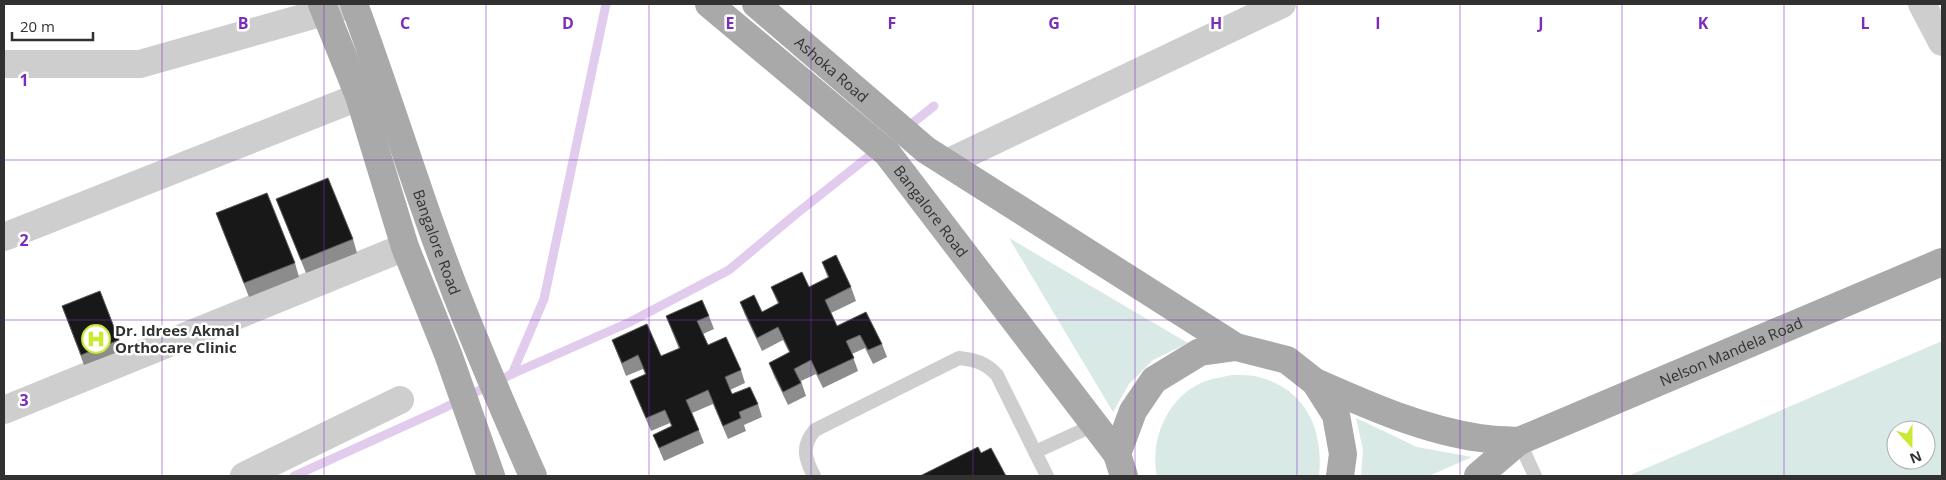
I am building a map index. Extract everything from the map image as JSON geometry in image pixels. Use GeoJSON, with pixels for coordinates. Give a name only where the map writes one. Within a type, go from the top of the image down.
{"type":"FeatureCollection","features":[{"type":"Feature","properties":{"kind":"main road","name":"Bangalore Road"},"geometry":{"type":"LineString","coordinates":[[353,4],[384,86],[431,227],[473,337],[533,476]]}},
{"type":"Feature","properties":{"kind":"main road","name":"Bangalore Road"},"geometry":{"type":"LineString","coordinates":[[709,4],[890,138],[1121,465]]}},
{"type":"Feature","properties":{"kind":"main road","name":"Ashoka Road"},"geometry":{"type":"LineString","coordinates":[[756,4],[844,78],[890,138]]}},
{"type":"Feature","properties":{"kind":"main road","name":"Bangalore Road"},"geometry":{"type":"LineString","coordinates":[[324,8],[359,96],[405,247],[448,354],[491,476]]}},
{"type":"Feature","properties":{"kind":"main road"},"geometry":{"type":"LineString","coordinates":[[890,138],[947,163],[1236,347],[1287,360],[1315,382],[1336,416],[1343,454],[1340,476]]}},
{"type":"Feature","properties":{"kind":"main road","name":"Nelson Mandela Road"},"geometry":{"type":"LineString","coordinates":[[1478,476],[1518,441],[1942,264]]}},
{"type":"Feature","properties":{"kind":"main road"},"geometry":{"type":"LineString","coordinates":[[1121,465],[1133,411],[1154,380],[1200,352],[1236,347]]}},
{"type":"Feature","properties":{"kind":"main road","name":"Nelson Mandela Road"},"geometry":{"type":"LineString","coordinates":[[1315,382],[1364,403],[1442,430],[1480,438],[1518,441]]}},
{"type":"Feature","properties":{"kind":"street"},"geometry":{"type":"LineString","coordinates":[[4,64],[140,64],[324,8],[353,4]]}},
{"type":"Feature","properties":{"kind":"street"},"geometry":{"type":"LineString","coordinates":[[947,163],[1282,4]]}},
{"type":"Feature","properties":{"kind":"street"},"geometry":{"type":"LineString","coordinates":[[4,237],[384,86]]}},
{"type":"Feature","properties":{"kind":"street"},"geometry":{"type":"LineString","coordinates":[[4,410],[405,247]]}},
{"type":"Feature","properties":{"kind":"street"},"geometry":{"type":"LineString","coordinates":[[244,476],[400,400]]}},
{"type":"Feature","properties":{"kind":"lane"},"geometry":{"type":"LineString","coordinates":[[814,476],[806,461],[805,449],[814,430],[959,358],[977,361],[988,366],[996,375],[1047,476]]}},
{"type":"Feature","properties":{"kind":"lane"},"geometry":{"type":"LineString","coordinates":[[1035,452],[1094,425]]}},
{"type":"Feature","properties":{"kind":"lane"},"geometry":{"type":"LineString","coordinates":[[1518,441],[1535,476]]}},
{"type":"Feature","properties":{"kind":"shaded area"},"geometry":{"type":"Polygon","coordinates":[[[1009,238],[1188,343],[1153,360],[1129,384],[1113,412],[1009,238]]]}},
{"type":"Feature","properties":{"kind":"shaded area"},"geometry":{"type":"Polygon","coordinates":[[[1942,341],[1942,476],[1628,476],[1942,341]]]}},
{"type":"Feature","properties":{"kind":"shaded area"},"geometry":{"type":"Polygon","coordinates":[[[1232,375],[1256,376],[1276,383],[1300,402],[1309,414],[1315,428],[1320,459],[1319,476],[1157,476],[1155,462],[1159,433],[1172,407],[1193,387],[1209,380],[1232,375]]]}},
{"type":"Feature","properties":{"kind":"shaded area"},"geometry":{"type":"Polygon","coordinates":[[[1356,418],[1417,447],[1472,457],[1429,476],[1361,476],[1363,450],[1356,418]]]}},
{"type":"Feature","properties":{"kind":"building"},"geometry":{"type":"Polygon","coordinates":[[[328,178],[353,239],[301,260],[276,199],[328,178]]]}},
{"type":"Feature","properties":{"kind":"building"},"geometry":{"type":"Polygon","coordinates":[[[267,193],[295,263],[244,283],[216,213],[267,193]]]}},
{"type":"Feature","properties":{"kind":"building"},"geometry":{"type":"Polygon","coordinates":[[[836,255],[851,287],[825,300],[837,326],[866,312],[882,344],[868,350],[860,335],[846,341],[854,358],[818,375],[811,360],[794,369],[801,383],[783,392],[769,363],[790,352],[778,327],[757,338],[740,302],[754,295],[762,312],[779,303],[771,287],[802,272],[809,287],[829,277],[822,262],[836,255]]]}},
{"type":"Feature","properties":{"kind":"building"},"geometry":{"type":"Polygon","coordinates":[[[100,291],[119,340],[81,355],[62,306],[100,291]]]}},
{"type":"Feature","properties":{"kind":"building"},"geometry":{"type":"Polygon","coordinates":[[[702,300],[709,316],[697,321],[708,345],[726,337],[741,370],[725,377],[732,394],[750,387],[758,404],[739,412],[741,418],[723,426],[708,390],[686,400],[699,430],[659,448],[653,435],[672,426],[665,410],[646,418],[630,381],[646,374],[638,355],[622,363],[612,340],[647,324],[661,356],[680,348],[666,316],[702,300]]]}},
{"type":"Feature","properties":{"kind":"building"},"geometry":{"type":"Polygon","coordinates":[[[978,447],[981,453],[991,448],[1006,476],[920,476],[978,447]]]}},
{"type":"Feature","properties":{"kind":"waterway"},"geometry":{"type":"LineString","coordinates":[[512,374],[544,299],[606,4]]}},
{"type":"Feature","properties":{"kind":"waterway"},"geometry":{"type":"LineString","coordinates":[[905,129],[934,106]]}},
{"type":"Feature","properties":{"kind":"waterway"},"geometry":{"type":"LineString","coordinates":[[294,476],[442,409],[512,374],[630,322],[729,270],[878,149]]}},
{"type":"Feature","properties":{"kind":"place","name":"Dr. Idrees Akmal Orthocare Clinic"},"geometry":{"type":"Point","coordinates":[96,339]}}]}
